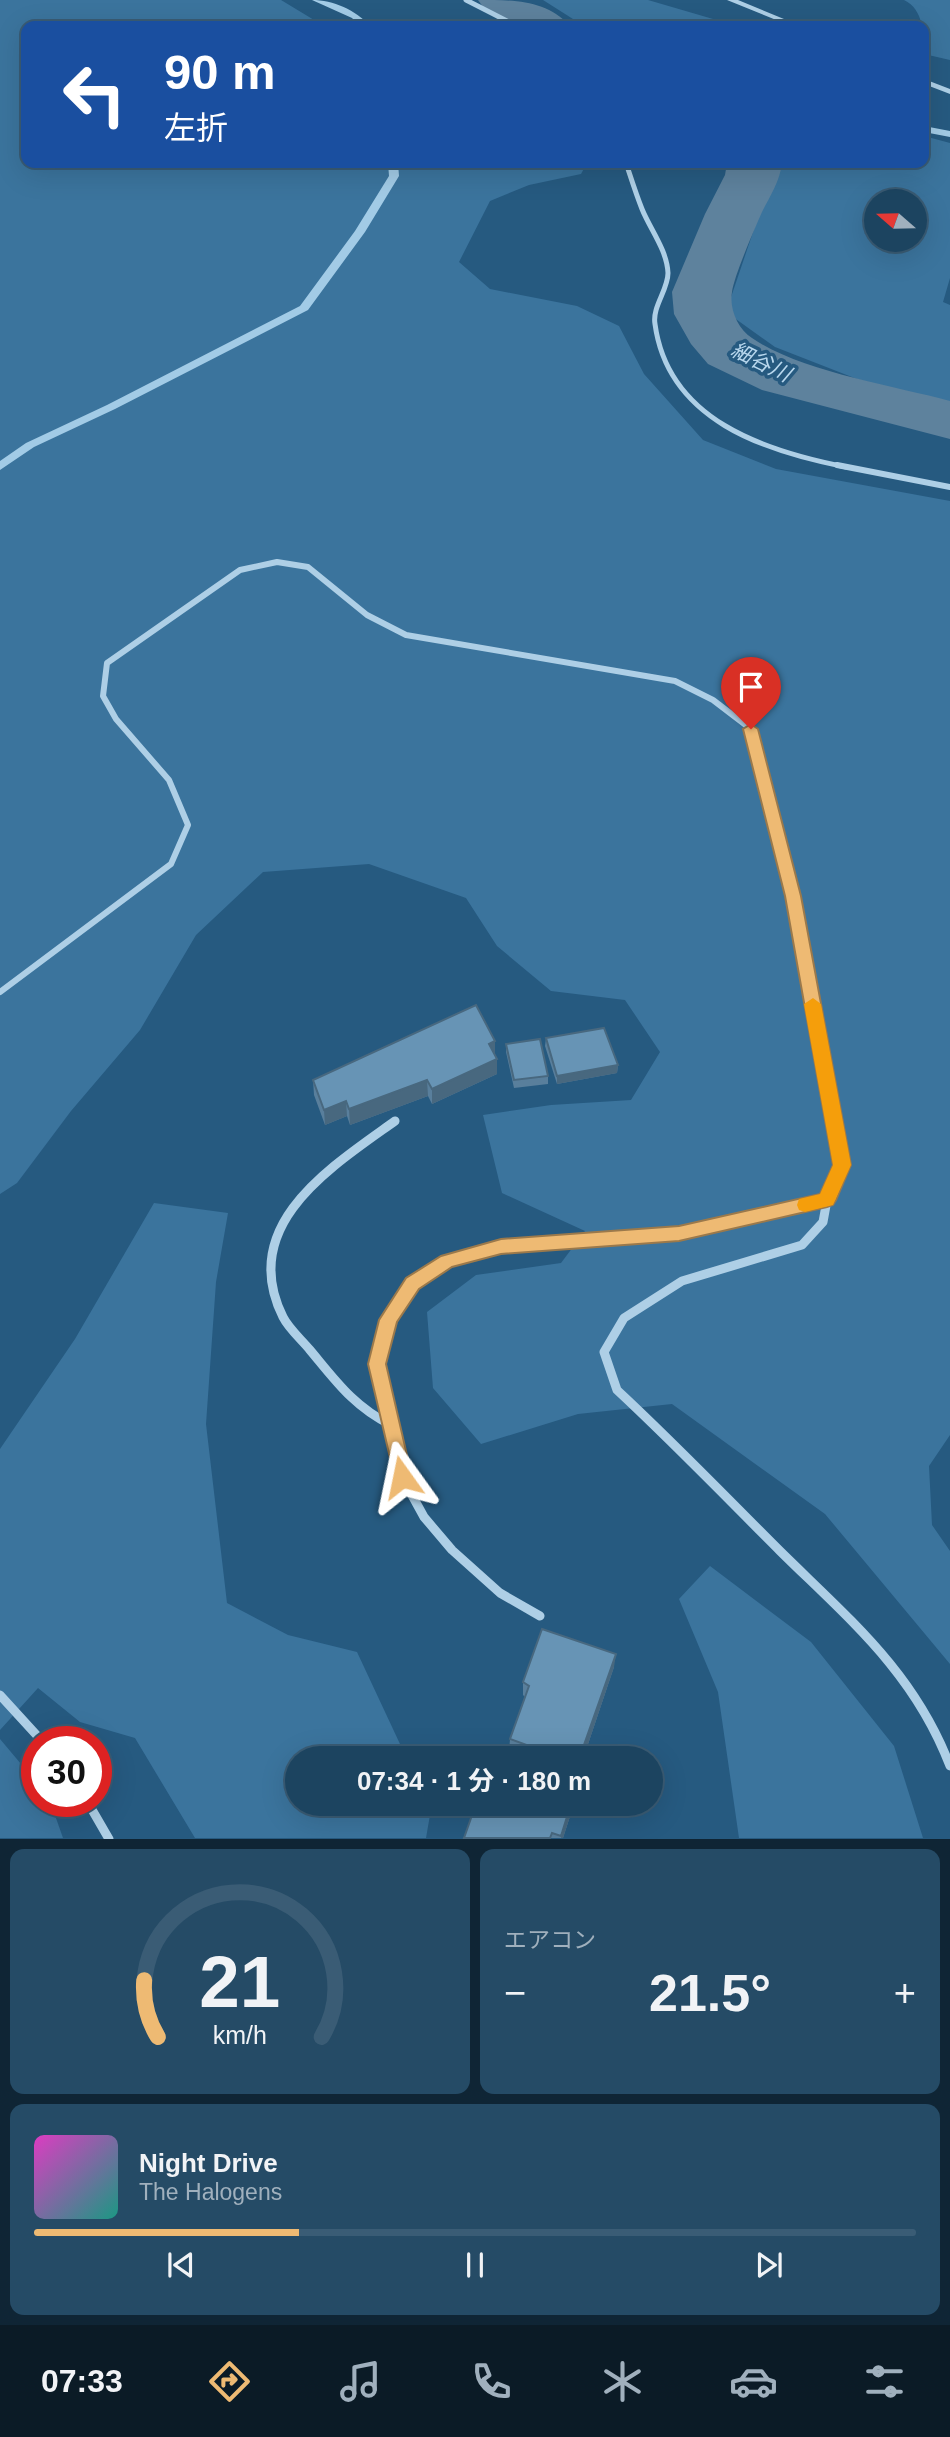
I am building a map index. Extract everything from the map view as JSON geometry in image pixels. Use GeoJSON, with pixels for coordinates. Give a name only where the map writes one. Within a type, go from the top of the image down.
{"type":"FeatureCollection","features":[{"type":"Feature","properties":{"kind":"street"},"geometry":{"type":"LineString","coordinates":[[466,0],[507,21]]}},
{"type":"Feature","properties":{"kind":"street"},"geometry":{"type":"LineString","coordinates":[[730,0],[784,21]]}},
{"type":"Feature","properties":{"kind":"street"},"geometry":{"type":"LineString","coordinates":[[929,83],[950,92]]}},
{"type":"Feature","properties":{"kind":"street"},"geometry":{"type":"LineString","coordinates":[[628,168],[642,208],[664,255],[667,275],[654,321],[664,364],[675,383],[711,417],[766,447],[800,458],[950,487]]}},
{"type":"Feature","properties":{"kind":"street"},"geometry":{"type":"LineString","coordinates":[[0,992],[171,864],[188,825],[169,779],[116,719],[103,696],[107,663],[240,570],[277,562],[309,567],[367,615],[406,635],[675,681],[713,700],[751,729],[793,896],[842,1165],[827,1200],[823,1222],[802,1245],[682,1281],[624,1318],[604,1352],[617,1390],[858,1628],[915,1694],[945,1748],[950,1766]]}},
{"type":"Feature","properties":{"kind":"street"},"geometry":{"type":"LineString","coordinates":[[391,1425],[352,1403],[283,1317],[271,1290],[269,1264],[275,1235],[290,1208],[329,1169],[395,1121]]}},
{"type":"Feature","properties":{"kind":"street"},"geometry":{"type":"LineString","coordinates":[[540,1616],[500,1593],[452,1550],[424,1517],[402,1477],[377,1364],[388,1320],[413,1283],[447,1261],[501,1247],[679,1233],[827,1200]]}},
{"type":"Feature","properties":{"kind":"street"},"geometry":{"type":"LineString","coordinates":[[0,1695],[28,1726]]}},
{"type":"Feature","properties":{"kind":"street"},"geometry":{"type":"LineString","coordinates":[[97,1817],[109,1839]]}},
{"type":"Feature","properties":{"kind":"shaded area"},"geometry":{"type":"Polygon","coordinates":[[[0,0],[281,0],[316,21],[21,21],[21,168],[584,168],[581,174],[529,185],[490,201],[459,262],[490,289],[577,306],[619,326],[644,374],[703,440],[776,469],[950,501],[950,1435],[929,1466],[932,1525],[950,1551],[950,1664],[825,1514],[672,1404],[578,1414],[481,1444],[433,1388],[427,1312],[476,1275],[561,1263],[585,1231],[502,1193],[483,1115],[551,1105],[631,1100],[660,1052],[625,1000],[551,991],[497,946],[466,898],[369,864],[263,872],[196,935],[140,1030],[71,1111],[17,1183],[0,1194],[0,0]]]}},
{"type":"Feature","properties":{"kind":"shaded area"},"geometry":{"type":"Polygon","coordinates":[[[543,0],[648,0],[720,21],[576,21],[543,0]]]}},
{"type":"Feature","properties":{"kind":"shaded area"},"geometry":{"type":"Polygon","coordinates":[[[904,0],[950,0],[950,60],[929,55],[929,21],[920,21],[911,4],[904,0]]]}},
{"type":"Feature","properties":{"kind":"shaded area"},"geometry":{"type":"Polygon","coordinates":[[[929,137],[950,143],[950,278],[943,302],[950,305],[950,405],[857,379],[775,347],[726,312],[771,179],[772,168],[929,168],[929,137]]]}},
{"type":"Feature","properties":{"kind":"shaded area"},"geometry":{"type":"Polygon","coordinates":[[[154,1203],[228,1213],[216,1282],[206,1424],[227,1603],[288,1635],[357,1652],[401,1746],[285,1746],[285,1816],[430,1816],[426,1838],[195,1838],[135,1738],[112,1731],[112,1726],[94,1726],[80,1722],[38,1688],[0,1730],[0,1449],[75,1339],[154,1203]]]}},
{"type":"Feature","properties":{"kind":"shaded area"},"geometry":{"type":"Polygon","coordinates":[[[710,1566],[811,1642],[894,1746],[923,1838],[739,1838],[718,1692],[679,1599],[710,1566]]]}},
{"type":"Feature","properties":{"kind":"shaded area"},"geometry":{"type":"Polygon","coordinates":[[[0,1739],[21,1764],[21,1817],[56,1817],[63,1838],[0,1838],[0,1739]]]}},
{"type":"Feature","properties":{"kind":"building"},"geometry":{"type":"Polygon","coordinates":[[[476,1005],[495,1041],[489,1044],[497,1059],[432,1089],[427,1080],[349,1109],[346,1101],[324,1110],[313,1080],[476,1005]]]}},
{"type":"Feature","properties":{"kind":"building"},"geometry":{"type":"Polygon","coordinates":[[[604,1028],[618,1065],[557,1076],[546,1038],[604,1028]]]}},
{"type":"Feature","properties":{"kind":"building"},"geometry":{"type":"Polygon","coordinates":[[[540,1039],[548,1076],[514,1080],[506,1044],[540,1039]]]}},
{"type":"Feature","properties":{"kind":"building"},"geometry":{"type":"Polygon","coordinates":[[[542,1629],[616,1654],[584,1746],[529,1746],[510,1739],[529,1686],[523,1682],[542,1629]]]}},
{"type":"Feature","properties":{"kind":"building"},"geometry":{"type":"Polygon","coordinates":[[[472,1816],[567,1816],[561,1836],[552,1833],[550,1838],[464,1838],[472,1816]]]}},
{"type":"Feature","properties":{"kind":"waterway"},"geometry":{"type":"LineString","coordinates":[[316,0],[355,16],[360,21]]}},
{"type":"Feature","properties":{"kind":"waterway","name":"細谷川"},"geometry":{"type":"LineString","coordinates":[[503,0],[536,21]]}},
{"type":"Feature","properties":{"kind":"waterway"},"geometry":{"type":"LineString","coordinates":[[929,130],[950,134]]}},
{"type":"Feature","properties":{"kind":"waterway"},"geometry":{"type":"LineString","coordinates":[[0,466],[30,445],[111,407],[304,308],[360,232],[394,176],[393,168]]}},
{"type":"Feature","properties":{"kind":"waterway","name":"細谷川"},"geometry":{"type":"LineString","coordinates":[[754,168],[753,175],[733,214],[702,292],[704,314],[712,331],[730,351],[784,377],[950,420]]}},
{"type":"Feature","properties":{"kind":"slow traffic"},"geometry":{"type":"LineString","coordinates":[[805,1205],[827,1200],[842,1165],[813,1004]]}},
{"type":"Feature","properties":{"kind":"route"},"geometry":{"type":"LineString","coordinates":[[402,1477],[377,1364],[388,1320],[413,1283],[447,1261],[501,1247],[679,1233],[827,1200],[842,1165],[793,896],[751,729]]}}]}
